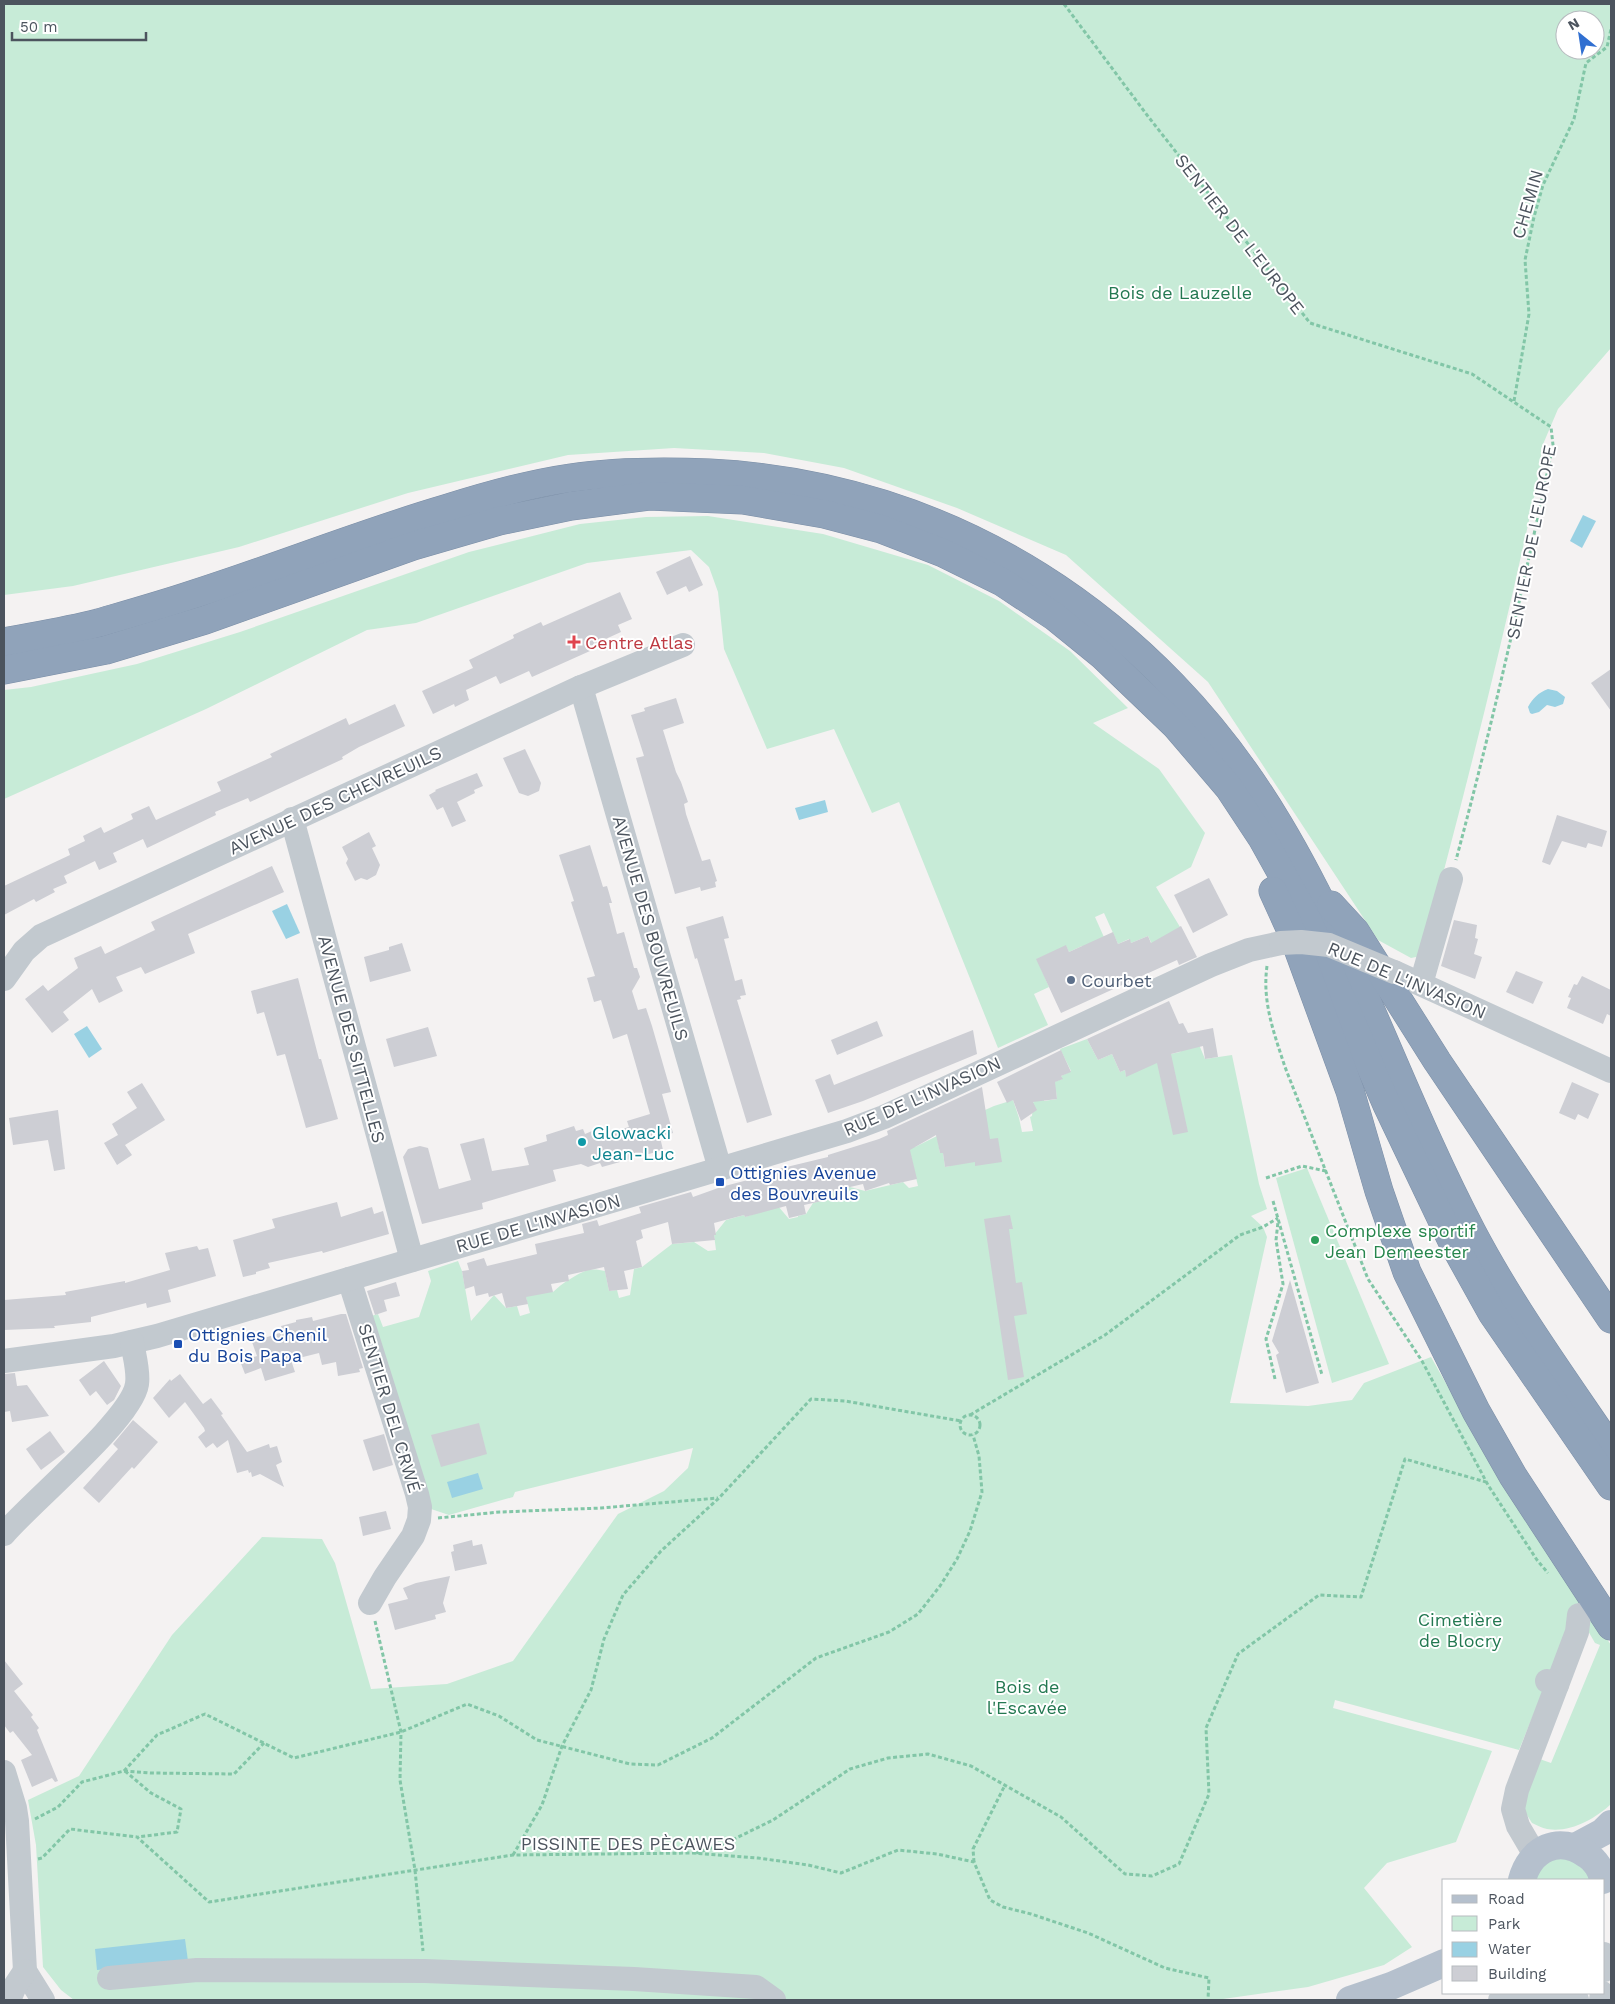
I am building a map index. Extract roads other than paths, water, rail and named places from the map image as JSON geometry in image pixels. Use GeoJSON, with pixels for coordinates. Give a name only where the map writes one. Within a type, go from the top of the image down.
{"type":"FeatureCollection","features":[{"type":"Feature","properties":{"kind":"highway"},"geometry":{"type":"LineString","coordinates":[[4,642],[95,624],[192,595],[397,523],[492,495],[570,478],[649,471],[740,475],[824,487],[891,505],[955,530],[1012,559],[1067,594],[1119,633],[1170,682],[1216,731],[1250,778],[1312,884],[1433,1153],[1473,1234],[1511,1301],[1611,1449]]}},
{"type":"Feature","properties":{"kind":"highway"},"geometry":{"type":"LineString","coordinates":[[4,670],[106,650],[205,620],[413,546],[499,521],[571,506],[650,496],[744,500],[824,514],[881,529],[943,553],[1002,582],[1055,617],[1103,656],[1176,726],[1229,788],[1262,838],[1308,919],[1387,1105],[1452,1240],[1492,1313],[1611,1486]]}},
{"type":"Feature","properties":{"kind":"highway"},"geometry":{"type":"LineString","coordinates":[[1176,726],[1232,812],[1266,877],[1293,935],[1350,1092],[1378,1191],[1407,1272],[1430,1321],[1512,1476],[1611,1626]]}},
{"type":"Feature","properties":{"kind":"highway"},"geometry":{"type":"LineString","coordinates":[[1312,884],[1355,931],[1438,1061],[1611,1319]]}},
{"type":"Feature","properties":{"kind":"main road"},"geometry":{"type":"LineString","coordinates":[[1575,1847],[1603,1832],[1611,1824]]}},
{"type":"Feature","properties":{"kind":"main road"},"geometry":{"type":"LineString","coordinates":[[1522,1879],[1525,1868],[1535,1854],[1547,1848],[1561,1845],[1575,1847],[1605,1872]]}},
{"type":"Feature","properties":{"kind":"main road"},"geometry":{"type":"LineString","coordinates":[[1350,2000],[1391,1986],[1442,1964]]}},
{"type":"Feature","properties":{"kind":"street","name":"AVENUE DES CHEVREUILS"},"geometry":{"type":"LineString","coordinates":[[4,980],[24,951],[41,936],[292,819],[581,688],[683,645]]}},
{"type":"Feature","properties":{"kind":"street","name":"AVENUE DES BOUVREUILS"},"geometry":{"type":"LineString","coordinates":[[581,688],[720,1169]]}},
{"type":"Feature","properties":{"kind":"street","name":"AVENUE DES SITTELLES"},"geometry":{"type":"LineString","coordinates":[[292,819],[412,1260]]}},
{"type":"Feature","properties":{"kind":"street"},"geometry":{"type":"LineString","coordinates":[[1421,984],[1451,879]]}},
{"type":"Feature","properties":{"kind":"street","name":"RUE DE L'INVASION"},"geometry":{"type":"LineString","coordinates":[[4,1361],[132,1342],[847,1131],[884,1117],[1211,965],[1249,950],[1274,944],[1301,942],[1329,945],[1421,984],[1611,1071]]}},
{"type":"Feature","properties":{"kind":"street","name":"SENTIER DEL CRWÉ"},"geometry":{"type":"LineString","coordinates":[[349,1279],[420,1506],[419,1520],[413,1536],[370,1603]]}},
{"type":"Feature","properties":{"kind":"street"},"geometry":{"type":"LineString","coordinates":[[4,1534],[96,1442],[126,1406],[137,1383],[132,1342]]}},
{"type":"Feature","properties":{"kind":"street"},"geometry":{"type":"LineString","coordinates":[[1535,1854],[1518,1826],[1513,1809],[1517,1790],[1552,1683],[1577,1632],[1579,1615]]}},
{"type":"Feature","properties":{"kind":"street"},"geometry":{"type":"LineString","coordinates":[[4,1772],[15,1808],[20,1863],[24,1971],[43,2000]]}},
{"type":"Feature","properties":{"kind":"street"},"geometry":{"type":"LineString","coordinates":[[109,1978],[197,1970],[425,1971],[634,1979],[756,1987],[774,2000]]}},
{"type":"Feature","properties":{"kind":"street"},"geometry":{"type":"LineString","coordinates":[[9,2000],[24,1971]]}},
{"type":"Feature","properties":{"kind":"street"},"geometry":{"type":"LineString","coordinates":[[1500,2000],[1528,1998],[1577,2000]]}},
{"type":"Feature","properties":{"kind":"water"},"geometry":{"type":"Polygon","coordinates":[[[1583,515],[1596,521],[1582,548],[1570,541],[1583,515]]]}},
{"type":"Feature","properties":{"kind":"water"},"geometry":{"type":"Polygon","coordinates":[[[1548,689],[1557,691],[1565,697],[1563,704],[1555,707],[1547,705],[1539,712],[1530,713],[1528,707],[1532,701],[1548,689]]]}},
{"type":"Feature","properties":{"kind":"water"},"geometry":{"type":"Polygon","coordinates":[[[825,800],[828,812],[799,820],[795,808],[825,800]]]}},
{"type":"Feature","properties":{"kind":"water"},"geometry":{"type":"Polygon","coordinates":[[[287,904],[300,933],[286,939],[272,911],[287,904]]]}},
{"type":"Feature","properties":{"kind":"water"},"geometry":{"type":"Polygon","coordinates":[[[87,1026],[102,1049],[89,1058],[74,1034],[87,1026]]]}},
{"type":"Feature","properties":{"kind":"water"},"geometry":{"type":"Polygon","coordinates":[[[478,1473],[483,1489],[452,1498],[447,1482],[478,1473]]]}},
{"type":"Feature","properties":{"kind":"water"},"geometry":{"type":"Polygon","coordinates":[[[185,1939],[188,1961],[97,1970],[95,1949],[185,1939]]]}},
{"type":"Feature","properties":{"kind":"place","name":"Centre Atlas"},"geometry":{"type":"Point","coordinates":[574,642]}},
{"type":"Feature","properties":{"kind":"place","name":"Courbet"},"geometry":{"type":"Point","coordinates":[1071,980]}},
{"type":"Feature","properties":{"kind":"place","name":"Glowacki Jean-Luc"},"geometry":{"type":"Point","coordinates":[582,1142]}},
{"type":"Feature","properties":{"kind":"place","name":"Ottignies Avenue des Bouvreuils"},"geometry":{"type":"Point","coordinates":[720,1182]}},
{"type":"Feature","properties":{"kind":"place","name":"Complexe sportif Jean Demeester"},"geometry":{"type":"Point","coordinates":[1315,1240]}},
{"type":"Feature","properties":{"kind":"place","name":"Ottignies Chenil du Bois Papa"},"geometry":{"type":"Point","coordinates":[178,1344]}},
{"type":"Feature","properties":{"kind":"park label","name":"Bois de Lauzelle"},"geometry":{"type":"Point","coordinates":[1180,292]}},
{"type":"Feature","properties":{"kind":"park label","name":"Cimetière de Blocry"},"geometry":{"type":"Point","coordinates":[1460,1629]}},
{"type":"Feature","properties":{"kind":"park label","name":"Bois de l'Escavée"},"geometry":{"type":"Point","coordinates":[1027,1696]}}]}
